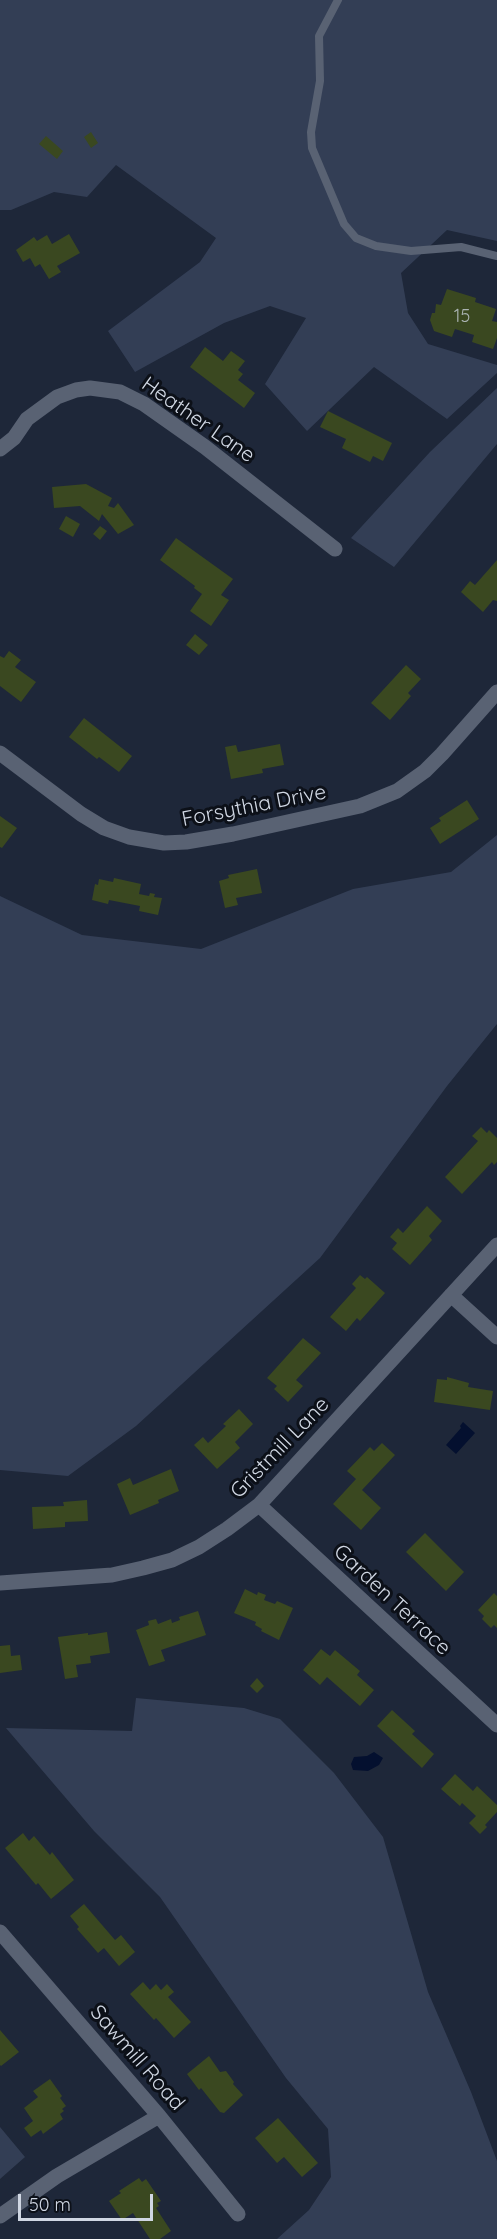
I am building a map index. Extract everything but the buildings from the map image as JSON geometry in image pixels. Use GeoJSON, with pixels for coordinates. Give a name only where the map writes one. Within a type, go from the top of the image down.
{"type":"FeatureCollection","features":[{"type":"Feature","properties":{"kind":"street","name":"Heather Lane"},"geometry":{"type":"LineString","coordinates":[[0,449],[14,438],[27,419],[57,397],[90,388],[120,392],[144,404],[205,447],[335,549]]}},
{"type":"Feature","properties":{"kind":"street","name":"Forsythia Drive"},"geometry":{"type":"LineString","coordinates":[[0,753],[81,814],[104,828],[129,837],[164,843],[186,842],[360,806],[396,791],[425,771],[497,692]]}},
{"type":"Feature","properties":{"kind":"street","name":"Gristmill Lane"},"geometry":{"type":"LineString","coordinates":[[0,1583],[112,1575],[172,1560],[199,1547],[259,1505],[497,1245]]}},
{"type":"Feature","properties":{"kind":"street"},"geometry":{"type":"LineString","coordinates":[[451,1295],[497,1337]]}},
{"type":"Feature","properties":{"kind":"street","name":"Garden Terrace"},"geometry":{"type":"LineString","coordinates":[[259,1505],[497,1725]]}},
{"type":"Feature","properties":{"kind":"street","name":"Sawmill Road"},"geometry":{"type":"LineString","coordinates":[[0,1932],[159,2116],[238,2214]]}},
{"type":"Feature","properties":{"kind":"street"},"geometry":{"type":"LineString","coordinates":[[0,2216],[57,2176],[159,2116]]}},
{"type":"Feature","properties":{"kind":"lane"},"geometry":{"type":"LineString","coordinates":[[338,0],[319,36],[320,81],[311,132],[312,148],[344,224],[356,238],[376,246],[411,250],[461,247],[497,256]]}},
{"type":"Feature","properties":{"kind":"shaded area"},"geometry":{"type":"Polygon","coordinates":[[[0,0],[497,0],[497,241],[447,230],[401,273],[408,313],[428,344],[497,365],[497,373],[447,419],[374,367],[307,431],[265,384],[306,318],[270,306],[224,323],[135,372],[108,331],[200,262],[216,238],[116,165],[87,197],[54,192],[11,210],[0,210],[0,0]]]}},
{"type":"Feature","properties":{"kind":"shaded area"},"geometry":{"type":"Polygon","coordinates":[[[497,388],[497,444],[394,567],[351,538],[430,452],[497,388]]]}},
{"type":"Feature","properties":{"kind":"shaded area"},"geometry":{"type":"Polygon","coordinates":[[[497,835],[497,1024],[447,1086],[320,1258],[136,1426],[68,1476],[0,1470],[0,896],[82,935],[201,949],[353,889],[451,872],[497,835]]]}},
{"type":"Feature","properties":{"kind":"shaded area"},"geometry":{"type":"Polygon","coordinates":[[[463,1422],[475,1433],[456,1454],[446,1445],[461,1428],[463,1422]]]}},
{"type":"Feature","properties":{"kind":"shaded area"},"geometry":{"type":"Polygon","coordinates":[[[136,1698],[244,1708],[280,1719],[334,1773],[383,1837],[428,1992],[471,2092],[497,2161],[497,2239],[277,2239],[309,2210],[331,2177],[328,2129],[286,2078],[160,1897],[94,1831],[6,1728],[132,1731],[136,1698]]]}},
{"type":"Feature","properties":{"kind":"shaded area"},"geometry":{"type":"Polygon","coordinates":[[[374,1752],[383,1758],[379,1765],[368,1771],[353,1770],[351,1764],[354,1757],[367,1756],[374,1752]]]}},
{"type":"Feature","properties":{"kind":"shaded area"},"geometry":{"type":"Polygon","coordinates":[[[0,2127],[25,2157],[0,2179],[0,2127]]]}}]}
